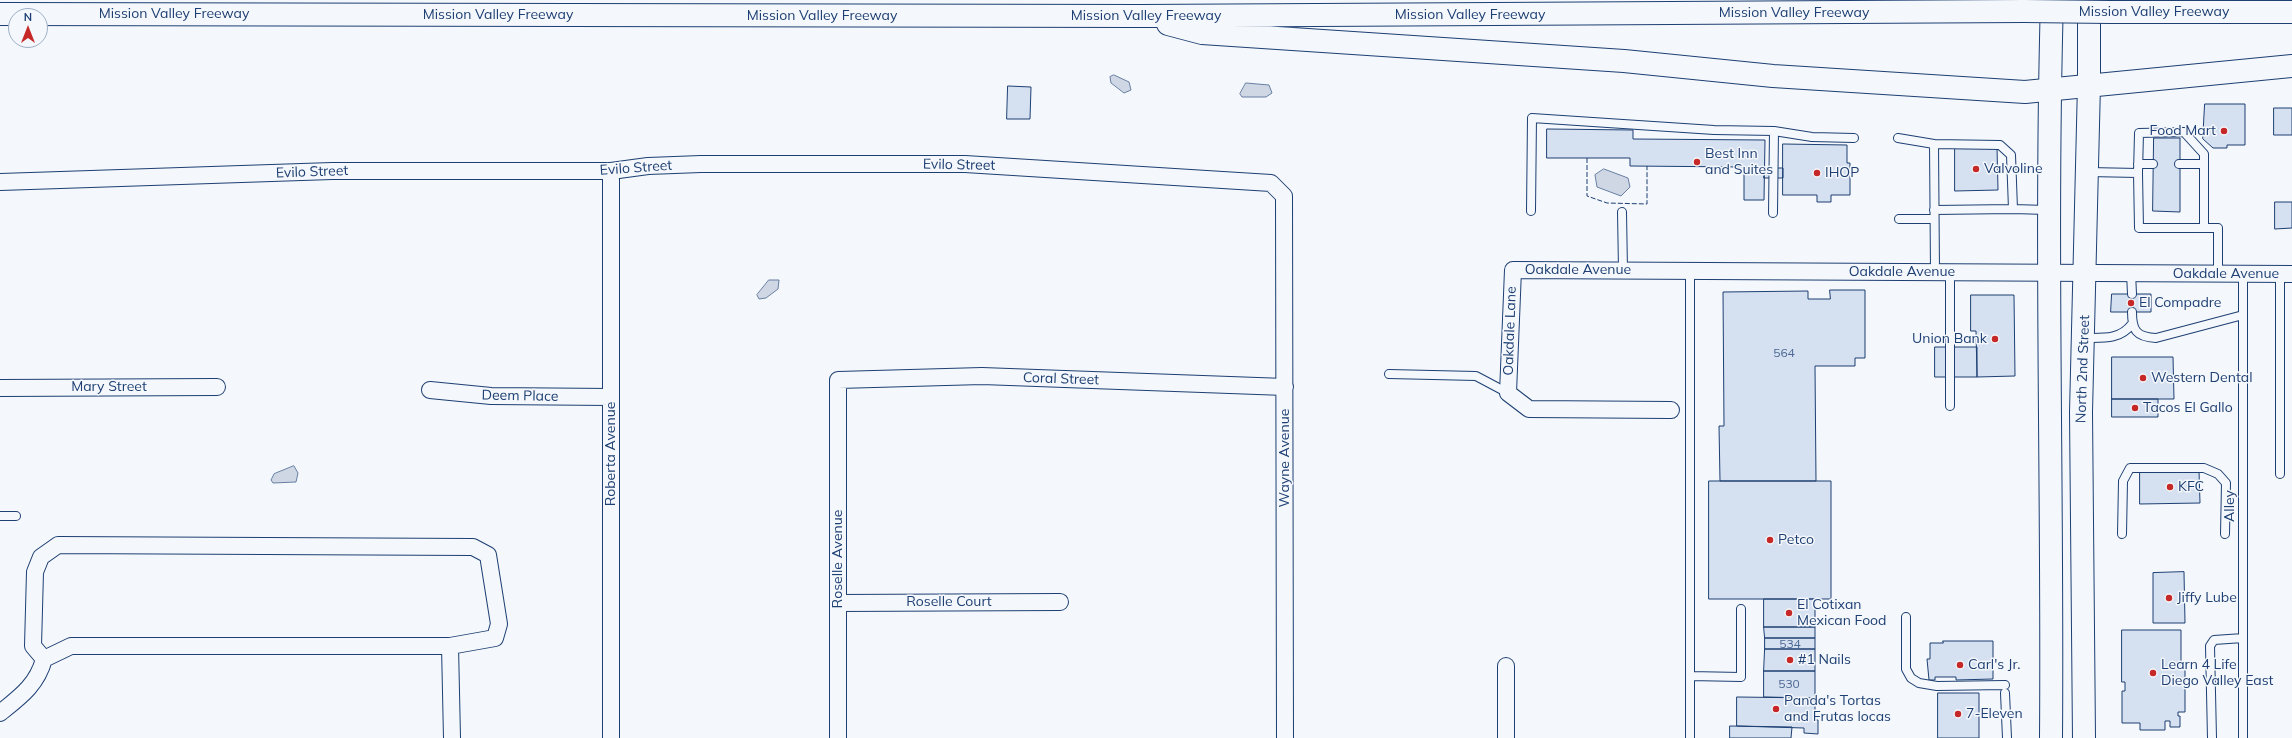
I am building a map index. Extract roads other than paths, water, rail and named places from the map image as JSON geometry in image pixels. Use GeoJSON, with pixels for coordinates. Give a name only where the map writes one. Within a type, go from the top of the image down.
{"type":"FeatureCollection","features":[{"type":"Feature","properties":{"kind":"main road"},"geometry":{"type":"LineString","coordinates":[[2050,738],[2049,89],[2052,0]]}},
{"type":"Feature","properties":{"kind":"main road","name":"North 2nd Street"},"geometry":{"type":"LineString","coordinates":[[2084,738],[2081,412],[2089,84],[2089,0]]}},
{"type":"Feature","properties":{"kind":"main road","name":"Mission Valley Freeway"},"geometry":{"type":"LineString","coordinates":[[0,14],[1140,16],[2024,11],[2292,12]]}},
{"type":"Feature","properties":{"kind":"main road"},"geometry":{"type":"LineString","coordinates":[[1140,16],[1202,33],[1624,61],[1773,76],[2025,92],[2089,84],[2292,66]]}},
{"type":"Feature","properties":{"kind":"street","name":"Evilo Street"},"geometry":{"type":"LineString","coordinates":[[0,182],[332,171],[611,171],[648,166],[701,164],[965,164],[1271,183]]}},
{"type":"Feature","properties":{"kind":"street","name":"Roberta Avenue"},"geometry":{"type":"LineString","coordinates":[[611,171],[611,738]]}},
{"type":"Feature","properties":{"kind":"street","name":"Wayne Avenue"},"geometry":{"type":"LineString","coordinates":[[1271,183],[1284,196],[1285,738]]}},
{"type":"Feature","properties":{"kind":"street","name":"Oakdale Avenue"},"geometry":{"type":"LineString","coordinates":[[1513,270],[2286,274]]}},
{"type":"Feature","properties":{"kind":"street","name":"Oakdale Lane"},"geometry":{"type":"LineString","coordinates":[[1508,393],[1513,270]]}},
{"type":"Feature","properties":{"kind":"street","name":"Coral Street"},"geometry":{"type":"LineString","coordinates":[[838,380],[982,376],[1285,387]]}},
{"type":"Feature","properties":{"kind":"street","name":"Roselle Avenue"},"geometry":{"type":"LineString","coordinates":[[838,380],[838,738]]}},
{"type":"Feature","properties":{"kind":"street","name":"Mary Street"},"geometry":{"type":"LineString","coordinates":[[0,388],[217,387]]}},
{"type":"Feature","properties":{"kind":"street","name":"Deem Place"},"geometry":{"type":"LineString","coordinates":[[430,390],[491,396],[611,397]]}},
{"type":"Feature","properties":{"kind":"street"},"geometry":{"type":"LineString","coordinates":[[1508,393],[1528,408],[1671,410]]}},
{"type":"Feature","properties":{"kind":"street"},"geometry":{"type":"LineString","coordinates":[[0,713],[29,690],[40,672],[44,659],[70,646],[450,646],[496,638],[499,624],[488,555],[473,547],[58,546],[41,556],[36,572],[33,646],[44,659]]}},
{"type":"Feature","properties":{"kind":"street","name":"Roselle Court"},"geometry":{"type":"LineString","coordinates":[[838,603],[1060,602]]}},
{"type":"Feature","properties":{"kind":"street"},"geometry":{"type":"LineString","coordinates":[[450,646],[452,738]]}},
{"type":"Feature","properties":{"kind":"street"},"geometry":{"type":"LineString","coordinates":[[1506,666],[1506,738]]}},
{"type":"Feature","properties":{"kind":"lane"},"geometry":{"type":"LineString","coordinates":[[1530,211],[1532,118],[1714,130],[1774,131],[1812,138],[1854,138]]}},
{"type":"Feature","properties":{"kind":"lane"},"geometry":{"type":"LineString","coordinates":[[1773,213],[1774,131]]}},
{"type":"Feature","properties":{"kind":"lane"},"geometry":{"type":"LineString","coordinates":[[2204,228],[2204,154],[2184,132],[2139,133],[2139,228],[2204,228],[2218,228],[2218,274]]}},
{"type":"Feature","properties":{"kind":"lane"},"geometry":{"type":"LineString","coordinates":[[1898,138],[1934,144],[2000,145],[2007,149],[2011,155],[2013,209]]}},
{"type":"Feature","properties":{"kind":"lane"},"geometry":{"type":"LineString","coordinates":[[1934,144],[1934,214],[1942,272],[1950,406]]}},
{"type":"Feature","properties":{"kind":"lane"},"geometry":{"type":"LineString","coordinates":[[2138,164],[2153,164]]}},
{"type":"Feature","properties":{"kind":"lane"},"geometry":{"type":"LineString","coordinates":[[2179,164],[2204,164]]}},
{"type":"Feature","properties":{"kind":"lane"},"geometry":{"type":"LineString","coordinates":[[2087,172],[2138,174]]}},
{"type":"Feature","properties":{"kind":"lane"},"geometry":{"type":"LineString","coordinates":[[1899,219],[1934,214],[2013,209],[2050,210]]}},
{"type":"Feature","properties":{"kind":"lane"},"geometry":{"type":"LineString","coordinates":[[1622,212],[1623,270]]}},
{"type":"Feature","properties":{"kind":"lane"},"geometry":{"type":"LineString","coordinates":[[1690,270],[1690,738]]}},
{"type":"Feature","properties":{"kind":"lane"},"geometry":{"type":"LineString","coordinates":[[2132,273],[2132,294]]}},
{"type":"Feature","properties":{"kind":"lane","name":"Alley"},"geometry":{"type":"LineString","coordinates":[[2243,738],[2244,274]]}},
{"type":"Feature","properties":{"kind":"lane"},"geometry":{"type":"LineString","coordinates":[[2280,474],[2286,274]]}},
{"type":"Feature","properties":{"kind":"lane"},"geometry":{"type":"LineString","coordinates":[[2132,312],[2132,324],[2137,333],[2145,338],[2156,338],[2243,315]]}},
{"type":"Feature","properties":{"kind":"lane"},"geometry":{"type":"LineString","coordinates":[[2084,338],[2114,337],[2125,333],[2132,324]]}},
{"type":"Feature","properties":{"kind":"lane"},"geometry":{"type":"LineString","coordinates":[[1389,374],[1476,376],[1508,393]]}},
{"type":"Feature","properties":{"kind":"lane"},"geometry":{"type":"LineString","coordinates":[[2122,534],[2123,481],[2130,468],[2204,468],[2218,474],[2226,483],[2225,534]]}},
{"type":"Feature","properties":{"kind":"lane"},"geometry":{"type":"LineString","coordinates":[[0,516],[16,516]]}},
{"type":"Feature","properties":{"kind":"lane"},"geometry":{"type":"LineString","coordinates":[[1690,676],[1740,677],[1740,609]]}},
{"type":"Feature","properties":{"kind":"lane"},"geometry":{"type":"LineString","coordinates":[[1906,617],[1906,668],[1911,678],[1919,683],[1937,686],[2006,689],[2007,738]]}},
{"type":"Feature","properties":{"kind":"lane"},"geometry":{"type":"LineString","coordinates":[[2212,738],[2210,646],[2214,640],[2243,638]]}},
{"type":"Feature","properties":{"kind":"place","name":"Food Mart"},"geometry":{"type":"Point","coordinates":[2224,131]}},
{"type":"Feature","properties":{"kind":"place","name":"Best Inn and Suites"},"geometry":{"type":"Point","coordinates":[1697,162]}},
{"type":"Feature","properties":{"kind":"place","name":"Valvoline"},"geometry":{"type":"Point","coordinates":[1976,169]}},
{"type":"Feature","properties":{"kind":"place","name":"IHOP"},"geometry":{"type":"Point","coordinates":[1817,173]}},
{"type":"Feature","properties":{"kind":"place","name":"El Compadre"},"geometry":{"type":"Point","coordinates":[2131,303]}},
{"type":"Feature","properties":{"kind":"place","name":"Union Bank"},"geometry":{"type":"Point","coordinates":[1995,339]}},
{"type":"Feature","properties":{"kind":"place","name":"Western Dental"},"geometry":{"type":"Point","coordinates":[2143,378]}},
{"type":"Feature","properties":{"kind":"place","name":"Tacos El Gallo"},"geometry":{"type":"Point","coordinates":[2135,408]}},
{"type":"Feature","properties":{"kind":"place","name":"KFC"},"geometry":{"type":"Point","coordinates":[2170,487]}},
{"type":"Feature","properties":{"kind":"place","name":"Petco"},"geometry":{"type":"Point","coordinates":[1770,540]}},
{"type":"Feature","properties":{"kind":"place","name":"Jiffy Lube"},"geometry":{"type":"Point","coordinates":[2169,598]}},
{"type":"Feature","properties":{"kind":"place","name":"El Cotixan Mexican Food"},"geometry":{"type":"Point","coordinates":[1789,613]}},
{"type":"Feature","properties":{"kind":"place","name":"#1 Nails"},"geometry":{"type":"Point","coordinates":[1790,660]}},
{"type":"Feature","properties":{"kind":"place","name":"Carl's Jr."},"geometry":{"type":"Point","coordinates":[1960,665]}},
{"type":"Feature","properties":{"kind":"place","name":"Learn 4 Life Diego Valley East"},"geometry":{"type":"Point","coordinates":[2153,673]}},
{"type":"Feature","properties":{"kind":"place","name":"Panda's Tortas and Frutas locas"},"geometry":{"type":"Point","coordinates":[1776,709]}},
{"type":"Feature","properties":{"kind":"place","name":"7-Eleven"},"geometry":{"type":"Point","coordinates":[1958,714]}}]}
